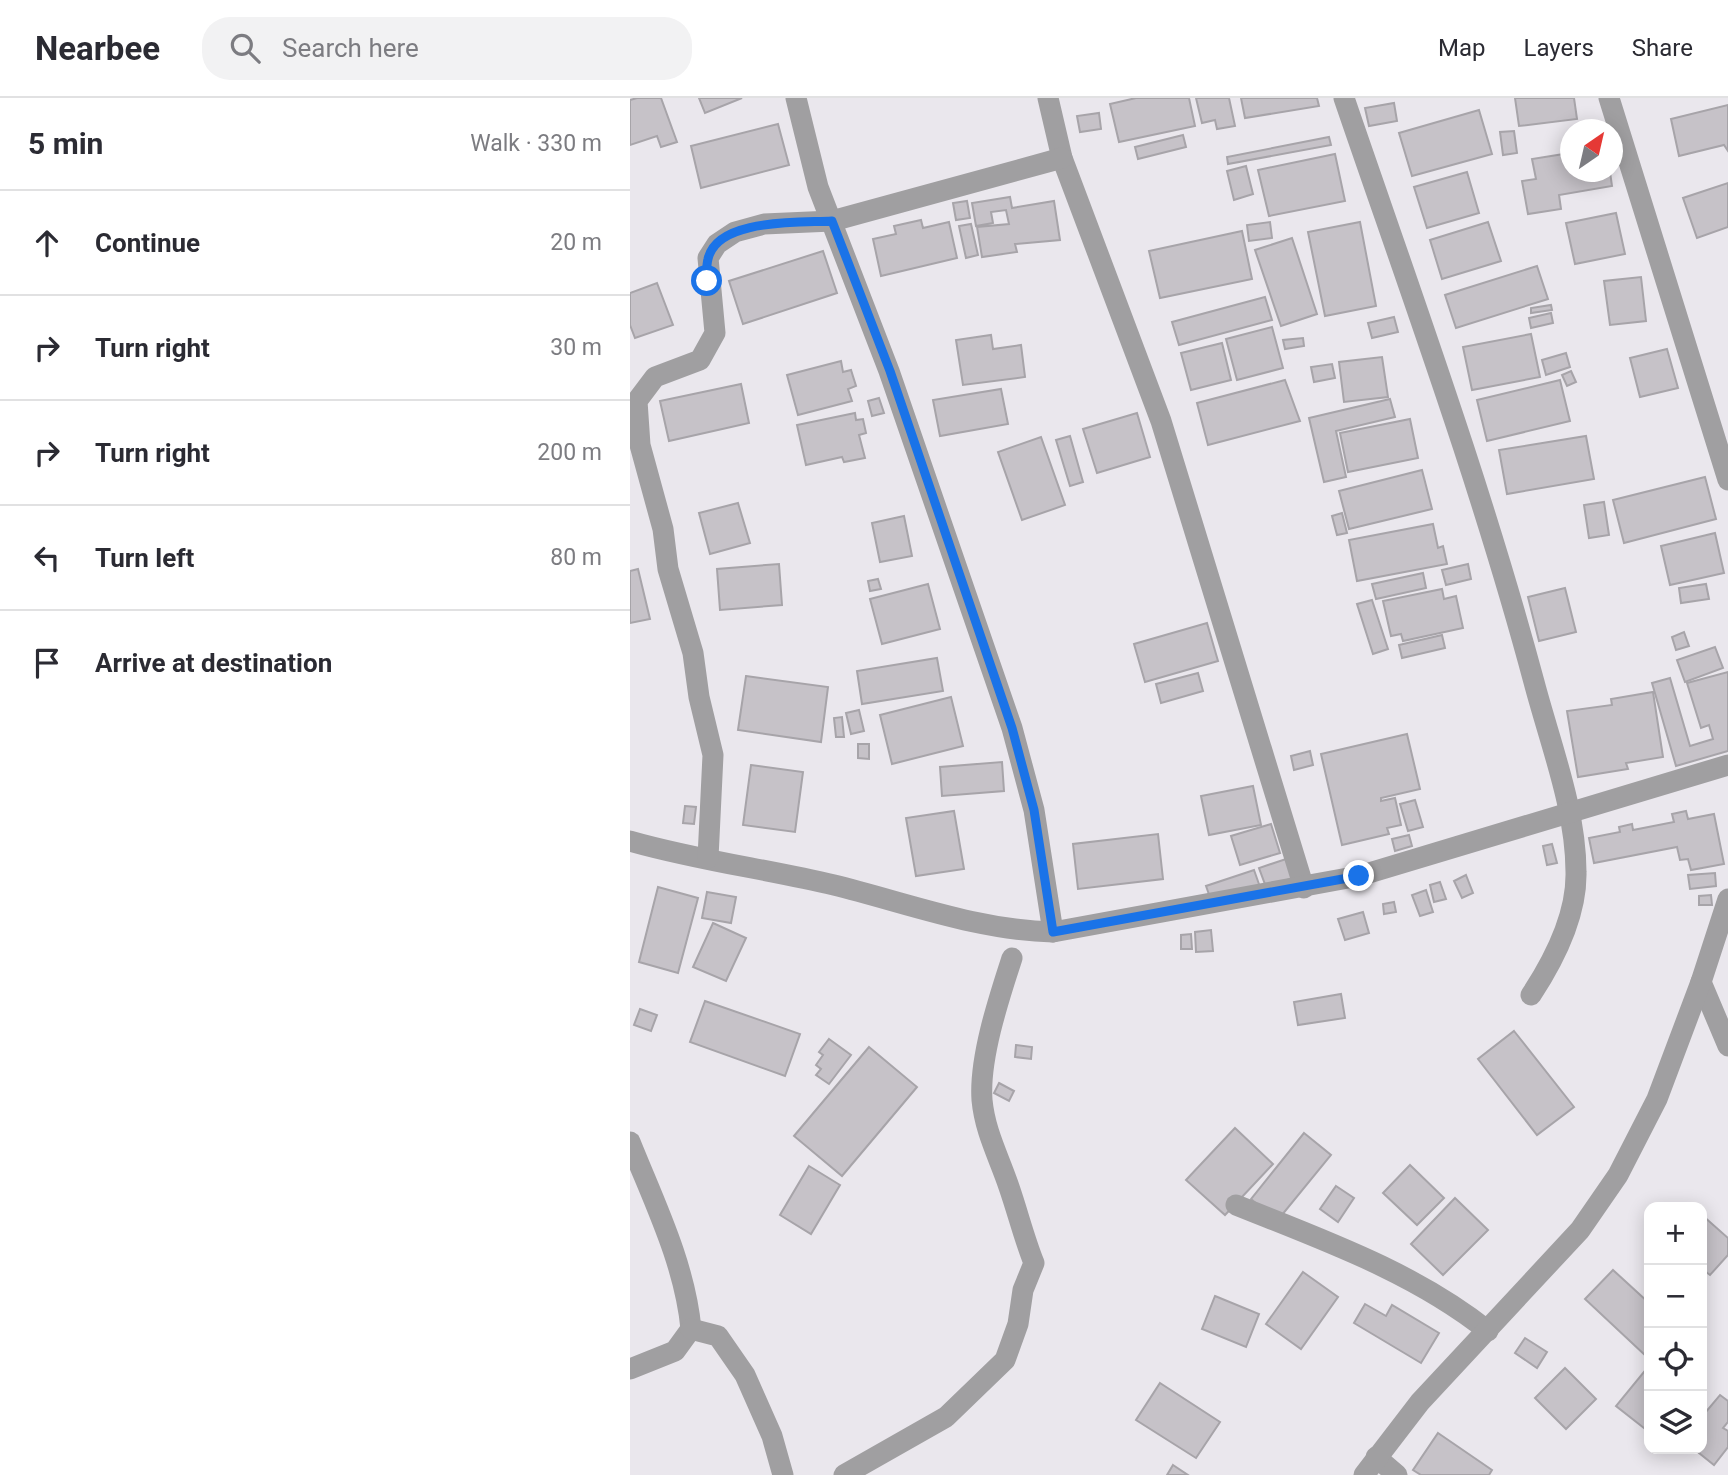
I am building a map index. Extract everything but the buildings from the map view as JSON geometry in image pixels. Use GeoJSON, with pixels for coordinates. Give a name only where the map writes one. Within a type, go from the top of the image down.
{"type":"FeatureCollection","features":[{"type":"Feature","properties":{"kind":"street"},"geometry":{"type":"LineString","coordinates":[[796,98],[818,187],[890,371],[1012,728],[1034,810],[1053,932]]}},
{"type":"Feature","properties":{"kind":"street"},"geometry":{"type":"LineString","coordinates":[[1048,98],[1062,158],[1161,421],[1304,888]]}},
{"type":"Feature","properties":{"kind":"street"},"geometry":{"type":"LineString","coordinates":[[1344,98],[1510,592],[1569,813],[1576,873],[1569,912],[1554,960],[1531,995]]}},
{"type":"Feature","properties":{"kind":"street"},"geometry":{"type":"LineString","coordinates":[[1609,98],[1728,480]]}},
{"type":"Feature","properties":{"kind":"street"},"geometry":{"type":"LineString","coordinates":[[708,858],[713,755],[699,696],[693,653],[668,569],[663,529],[640,444],[637,401],[655,377],[700,359],[715,333],[708,258],[717,244],[735,232],[764,224],[832,221],[1062,158]]}},
{"type":"Feature","properties":{"kind":"street"},"geometry":{"type":"LineString","coordinates":[[630,841],[834,885],[975,923],[1014,931],[1053,932],[1359,876],[1728,765]]}},
{"type":"Feature","properties":{"kind":"street"},"geometry":{"type":"LineString","coordinates":[[1397,1475],[1370,1466],[1420,1402],[1580,1230],[1618,1175],[1657,1099],[1701,982],[1728,899]]}},
{"type":"Feature","properties":{"kind":"street"},"geometry":{"type":"LineString","coordinates":[[844,1475],[946,1417],[1005,1360],[1018,1324],[1023,1290],[1034,1263],[1019,1227],[1009,1186],[988,1135],[982,1097],[994,1013],[1012,958]]}},
{"type":"Feature","properties":{"kind":"street"},"geometry":{"type":"LineString","coordinates":[[1701,982],[1718,1009],[1728,1016]]}},
{"type":"Feature","properties":{"kind":"street"},"geometry":{"type":"LineString","coordinates":[[1701,982],[1728,1046]]}},
{"type":"Feature","properties":{"kind":"street"},"geometry":{"type":"LineString","coordinates":[[630,1142],[679,1271],[688,1301],[691,1329],[675,1351],[630,1369]]}},
{"type":"Feature","properties":{"kind":"street"},"geometry":{"type":"LineString","coordinates":[[1236,1205],[1353,1252],[1453,1303],[1488,1331]]}},
{"type":"Feature","properties":{"kind":"street"},"geometry":{"type":"LineString","coordinates":[[691,1329],[718,1336],[745,1375],[772,1436],[783,1475]]}},
{"type":"Feature","properties":{"kind":"route"},"geometry":{"type":"LineString","coordinates":[[707,281],[708,258],[717,244],[735,232],[764,224],[832,221],[890,371],[1012,728],[1034,810],[1053,932],[1224,903],[1359,876]]}}]}
